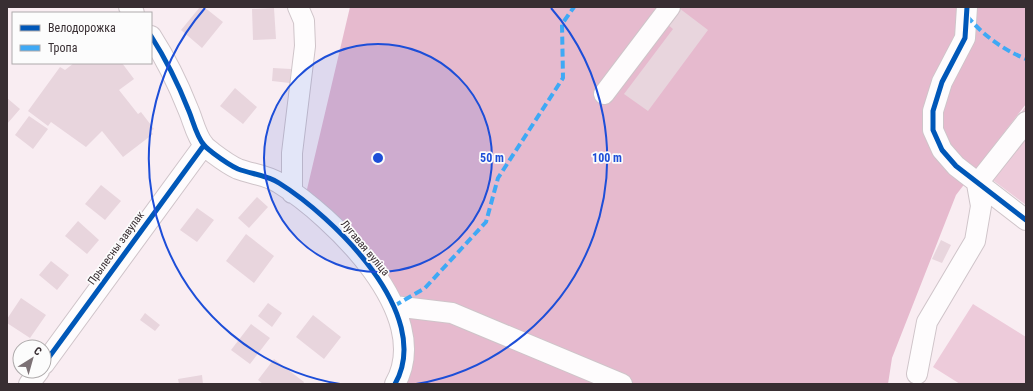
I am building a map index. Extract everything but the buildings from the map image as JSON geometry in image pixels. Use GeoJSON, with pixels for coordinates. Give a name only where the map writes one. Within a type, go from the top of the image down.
{"type":"FeatureCollection","features":[{"type":"Feature","properties":{"kind":"street"},"geometry":{"type":"LineString","coordinates":[[292,193],[292,153],[305,46],[304,21],[298,7]]}},
{"type":"Feature","properties":{"kind":"street"},"geometry":{"type":"LineString","coordinates":[[604,94],[670,7]]}},
{"type":"Feature","properties":{"kind":"street"},"geometry":{"type":"LineString","coordinates":[[967,7],[965,38],[942,82],[933,111],[933,130],[942,150],[956,166],[976,184],[1026,220]]}},
{"type":"Feature","properties":{"kind":"street","name":"Лугавая вуліца"},"geometry":{"type":"LineString","coordinates":[[152,38],[168,62],[204,145],[224,162],[238,169],[278,182],[330,222],[379,279],[394,306],[403,331],[405,351],[402,366],[395,384]]}},
{"type":"Feature","properties":{"kind":"street"},"geometry":{"type":"LineString","coordinates":[[976,184],[1026,122]]}},
{"type":"Feature","properties":{"kind":"street","name":"Прылесны завулак"},"geometry":{"type":"LineString","coordinates":[[52,353],[204,145]]}},
{"type":"Feature","properties":{"kind":"street"},"geometry":{"type":"LineString","coordinates":[[917,374],[927,322],[975,241],[981,206],[976,184]]}},
{"type":"Feature","properties":{"kind":"street"},"geometry":{"type":"LineString","coordinates":[[394,306],[452,313],[622,384]]}},
{"type":"Feature","properties":{"kind":"shaded area"},"geometry":{"type":"Polygon","coordinates":[[[350,7],[1026,7],[1026,104],[956,195],[892,358],[888,384],[395,384],[394,306],[304,202],[350,7]]]}},
{"type":"Feature","properties":{"kind":"shaded area"},"geometry":{"type":"Polygon","coordinates":[[[1026,106],[1026,205],[978,169],[1026,106]]]}},
{"type":"Feature","properties":{"kind":"shaded area"},"geometry":{"type":"Polygon","coordinates":[[[973,304],[1026,337],[1026,384],[960,384],[933,367],[973,304]]]}},
{"type":"Feature","properties":{"kind":"marked path"},"geometry":{"type":"LineString","coordinates":[[394,306],[425,288],[486,222],[498,178],[563,78],[562,24],[574,7]]}},
{"type":"Feature","properties":{"kind":"marked path"},"geometry":{"type":"LineString","coordinates":[[967,16],[980,30],[994,41],[1009,51],[1026,59]]}},
{"type":"Feature","properties":{"kind":"cycle path"},"geometry":{"type":"LineString","coordinates":[[967,7],[965,38],[942,82],[933,111],[933,130],[942,150],[956,166],[1026,220]]}},
{"type":"Feature","properties":{"kind":"cycle path"},"geometry":{"type":"LineString","coordinates":[[152,38],[171,71],[190,113],[197,133],[205,146],[231,166],[274,180],[301,198],[325,218],[350,243],[372,270],[390,298],[401,328],[404,357],[395,384]]}},
{"type":"Feature","properties":{"kind":"cycle path"},"geometry":{"type":"LineString","coordinates":[[52,353],[204,145]]}}]}
